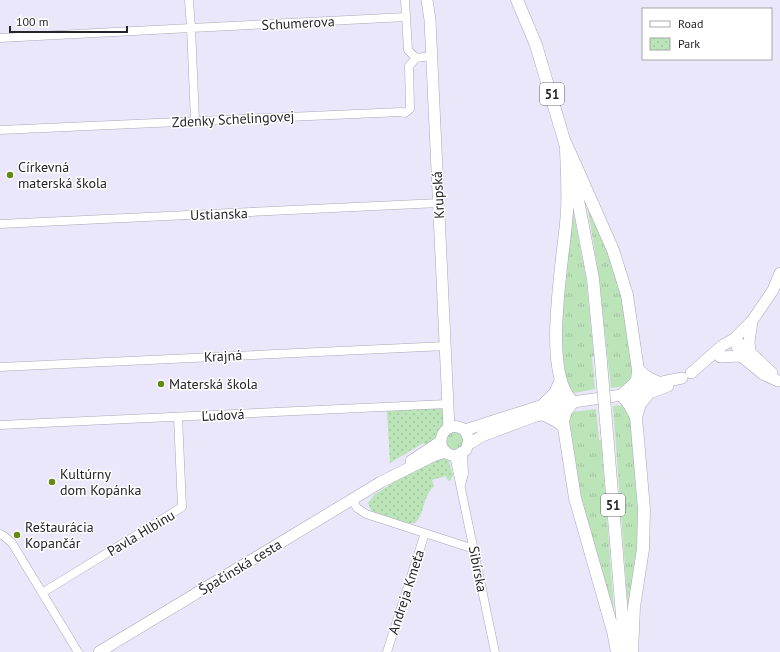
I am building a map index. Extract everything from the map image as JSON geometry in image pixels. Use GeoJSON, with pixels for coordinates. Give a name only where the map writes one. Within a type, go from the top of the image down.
{"type":"FeatureCollection","features":[{"type":"Feature","properties":{"kind":"main road","name":"51"},"geometry":{"type":"LineString","coordinates":[[517,0],[536,45],[566,144],[592,272],[608,433],[624,652]]}},
{"type":"Feature","properties":{"kind":"main road"},"geometry":{"type":"LineString","coordinates":[[566,144],[613,250],[622,277],[632,316],[638,370],[636,380],[633,385],[622,395],[636,417]]}},
{"type":"Feature","properties":{"kind":"main road"},"geometry":{"type":"LineString","coordinates":[[566,144],[567,211],[556,317],[561,380],[567,394],[573,402],[563,416],[564,427],[575,498],[613,631],[617,652]]}},
{"type":"Feature","properties":{"kind":"main road"},"geometry":{"type":"LineString","coordinates":[[638,370],[648,378],[659,383]]}},
{"type":"Feature","properties":{"kind":"main road"},"geometry":{"type":"LineString","coordinates":[[561,380],[555,393],[543,410],[564,427]]}},
{"type":"Feature","properties":{"kind":"main road"},"geometry":{"type":"LineString","coordinates":[[632,652],[634,607],[643,549],[644,509],[636,417],[640,404],[647,395]]}},
{"type":"Feature","properties":{"kind":"street"},"geometry":{"type":"LineString","coordinates":[[190,0],[195,121]]}},
{"type":"Feature","properties":{"kind":"street"},"geometry":{"type":"LineString","coordinates":[[405,0],[408,50],[416,58],[432,56]]}},
{"type":"Feature","properties":{"kind":"street","name":"Krupská"},"geometry":{"type":"LineString","coordinates":[[427,0],[430,20],[432,56],[448,391],[447,404],[458,429]]}},
{"type":"Feature","properties":{"kind":"street","name":"Schumerova"},"geometry":{"type":"LineString","coordinates":[[0,38],[406,17]]}},
{"type":"Feature","properties":{"kind":"street","name":"Zdenky Schelingovej"},"geometry":{"type":"LineString","coordinates":[[0,130],[405,113],[410,109],[409,66],[416,58]]}},
{"type":"Feature","properties":{"kind":"street","name":"Ustianska"},"geometry":{"type":"LineString","coordinates":[[0,224],[439,204]]}},
{"type":"Feature","properties":{"kind":"street"},"geometry":{"type":"LineString","coordinates":[[622,395],[629,399],[634,399],[666,387],[686,375],[723,345],[734,339],[752,321],[777,288],[780,273]]}},
{"type":"Feature","properties":{"kind":"street"},"geometry":{"type":"LineString","coordinates":[[745,354],[749,342],[752,321]]}},
{"type":"Feature","properties":{"kind":"street"},"geometry":{"type":"LineString","coordinates":[[734,339],[745,354],[779,382]]}},
{"type":"Feature","properties":{"kind":"street"},"geometry":{"type":"LineString","coordinates":[[458,429],[469,438],[458,451],[441,441],[443,433],[458,429],[543,410],[562,399],[573,402],[622,395],[638,387],[659,383],[686,375],[707,366],[720,357],[730,349],[734,339]]}},
{"type":"Feature","properties":{"kind":"street","name":"Krajná"},"geometry":{"type":"LineString","coordinates":[[0,367],[446,346]]}},
{"type":"Feature","properties":{"kind":"street"},"geometry":{"type":"LineString","coordinates":[[720,357],[745,354]]}},
{"type":"Feature","properties":{"kind":"street","name":"Krupská"},"geometry":{"type":"LineString","coordinates":[[448,391],[458,429]]}},
{"type":"Feature","properties":{"kind":"street","name":"Ľudová"},"geometry":{"type":"LineString","coordinates":[[0,425],[447,404]]}},
{"type":"Feature","properties":{"kind":"street","name":"Špačinská cesta"},"geometry":{"type":"LineString","coordinates":[[100,652],[381,482],[433,456],[458,451],[482,436],[543,410]]}},
{"type":"Feature","properties":{"kind":"street","name":"Pavla Hlbinu"},"geometry":{"type":"LineString","coordinates":[[42,593],[182,507],[178,417]]}},
{"type":"Feature","properties":{"kind":"street","name":"Špačinská cesta"},"geometry":{"type":"LineString","coordinates":[[381,482],[441,441]]}},
{"type":"Feature","properties":{"kind":"street","name":"Sibírska"},"geometry":{"type":"LineString","coordinates":[[458,451],[456,475],[461,485],[495,652]]}},
{"type":"Feature","properties":{"kind":"street"},"geometry":{"type":"LineString","coordinates":[[352,499],[357,508],[366,514],[474,549]]}},
{"type":"Feature","properties":{"kind":"street","name":"Andreja Kmeťa"},"geometry":{"type":"LineString","coordinates":[[388,652],[425,533]]}},
{"type":"Feature","properties":{"kind":"street"},"geometry":{"type":"LineString","coordinates":[[0,544],[2,535],[12,543],[78,652]]}},
{"type":"Feature","properties":{"kind":"green space"},"geometry":{"type":"Polygon","coordinates":[[[572,205],[586,278],[594,356],[592,357],[595,389],[575,393],[572,392],[566,375],[563,354],[562,328],[565,274],[572,205]]]}},
{"type":"Feature","properties":{"kind":"green space"},"geometry":{"type":"Polygon","coordinates":[[[587,205],[609,252],[623,293],[633,378],[627,386],[611,388],[597,264],[587,205]]]}},
{"type":"Feature","properties":{"kind":"green space"},"geometry":{"type":"Polygon","coordinates":[[[623,405],[630,412],[639,502],[640,531],[629,622],[613,406],[623,405]]]}},
{"type":"Feature","properties":{"kind":"green space"},"geometry":{"type":"Polygon","coordinates":[[[440,408],[443,411],[443,427],[439,435],[428,446],[423,443],[390,463],[387,411],[440,408]]]}},
{"type":"Feature","properties":{"kind":"green space"},"geometry":{"type":"Polygon","coordinates":[[[596,409],[599,440],[601,440],[615,623],[582,509],[567,416],[573,412],[596,409]]]}},
{"type":"Feature","properties":{"kind":"green space"},"geometry":{"type":"Polygon","coordinates":[[[458,430],[467,441],[458,451],[448,448],[445,439],[448,433],[458,430]]]}},
{"type":"Feature","properties":{"kind":"green space"},"geometry":{"type":"Polygon","coordinates":[[[437,456],[448,459],[453,475],[451,480],[448,481],[446,476],[432,480],[434,486],[427,495],[420,515],[415,523],[405,523],[372,512],[368,503],[375,494],[437,456]]]}},
{"type":"Feature","properties":{"kind":"place","name":"Církevná materská škola"},"geometry":{"type":"Point","coordinates":[10,175]}},
{"type":"Feature","properties":{"kind":"place","name":"Materská škola"},"geometry":{"type":"Point","coordinates":[161,384]}},
{"type":"Feature","properties":{"kind":"place","name":"Kultúrny dom Kopánka"},"geometry":{"type":"Point","coordinates":[52,482]}},
{"type":"Feature","properties":{"kind":"place","name":"Reštaurácia Kopančár"},"geometry":{"type":"Point","coordinates":[17,535]}}]}
